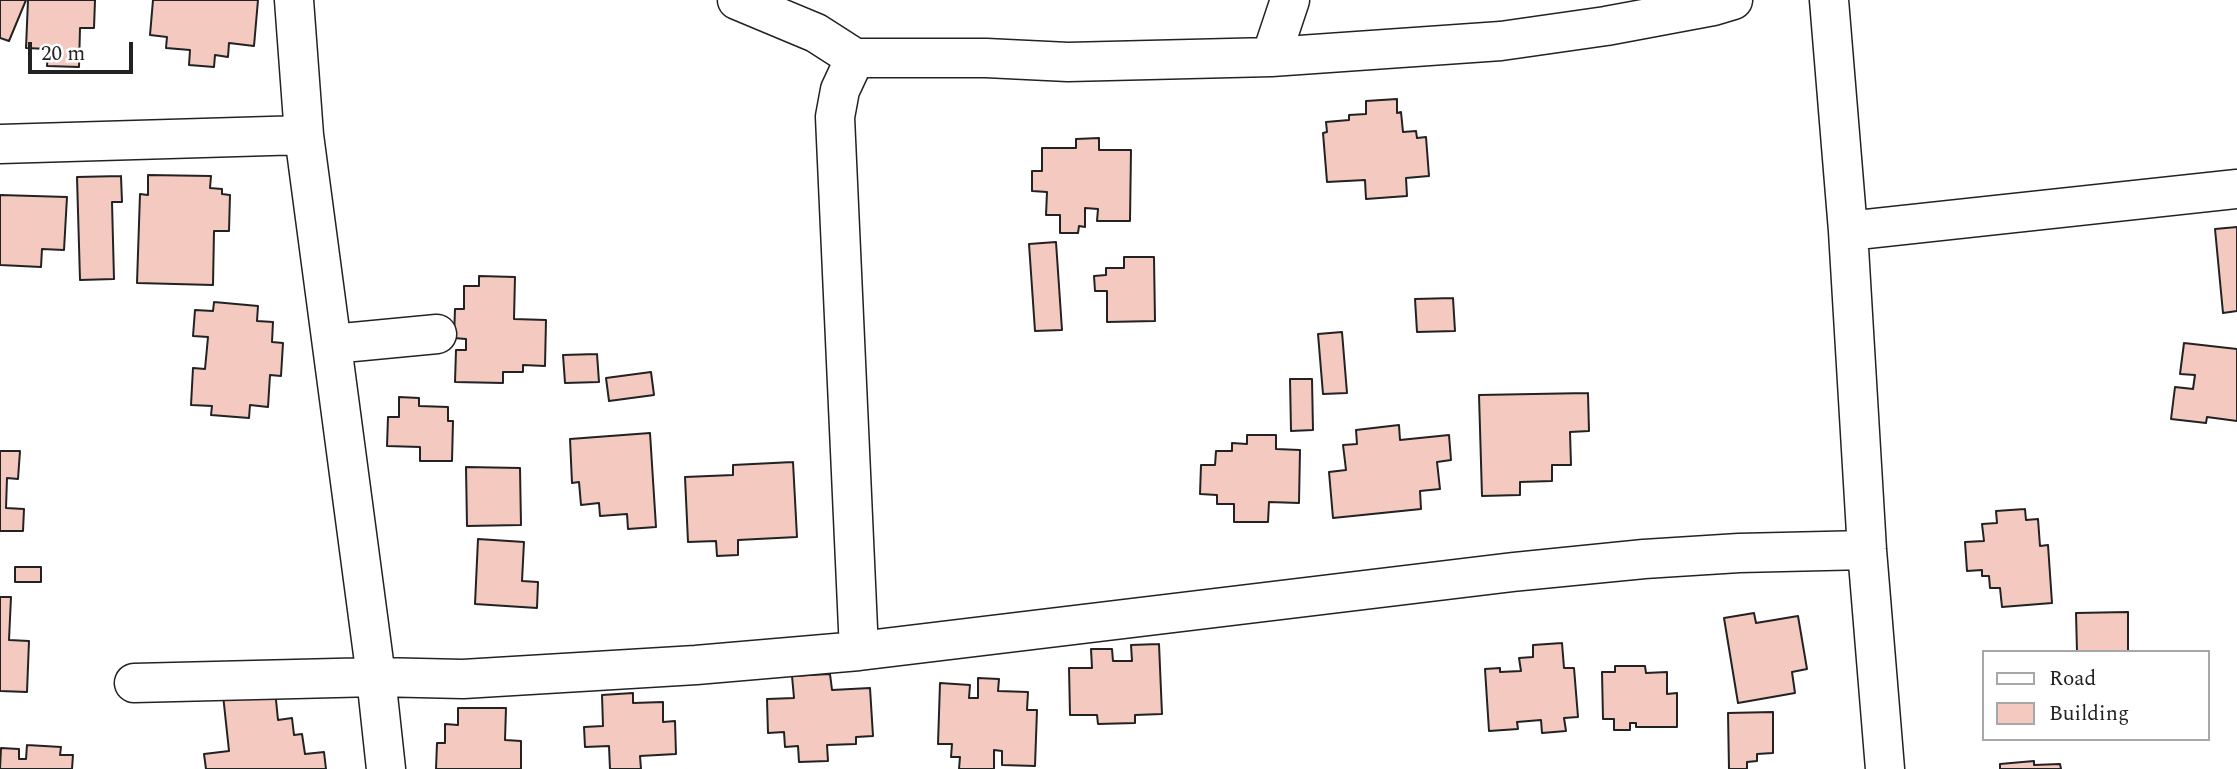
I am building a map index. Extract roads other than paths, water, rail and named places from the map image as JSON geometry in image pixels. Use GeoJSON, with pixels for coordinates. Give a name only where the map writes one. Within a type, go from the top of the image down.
{"type":"FeatureCollection","features":[{"type":"Feature","properties":{"kind":"street"},"geometry":{"type":"LineString","coordinates":[[295,0],[304,135],[386,769]]}},
{"type":"Feature","properties":{"kind":"street"},"geometry":{"type":"LineString","coordinates":[[737,0],[816,33],[855,58],[986,58],[1068,62],[1271,57],[1501,41],[1606,26],[1733,0]]}},
{"type":"Feature","properties":{"kind":"street"},"geometry":{"type":"LineString","coordinates":[[1271,57],[1290,0]]}},
{"type":"Feature","properties":{"kind":"street"},"geometry":{"type":"LineString","coordinates":[[1829,0],[1848,231],[1867,550],[1885,769]]}},
{"type":"Feature","properties":{"kind":"street"},"geometry":{"type":"LineString","coordinates":[[855,58],[840,89],[835,117],[859,651]]}},
{"type":"Feature","properties":{"kind":"street"},"geometry":{"type":"LineString","coordinates":[[0,144],[304,135]]}},
{"type":"Feature","properties":{"kind":"street"},"geometry":{"type":"LineString","coordinates":[[1848,231],[2237,189]]}},
{"type":"Feature","properties":{"kind":"street"},"geometry":{"type":"LineString","coordinates":[[332,344],[437,334]]}},
{"type":"Feature","properties":{"kind":"street"},"geometry":{"type":"LineString","coordinates":[[134,683],[376,677],[476,678],[695,665],[859,651],[1565,566],[1739,553],[1867,550]]}}]}
